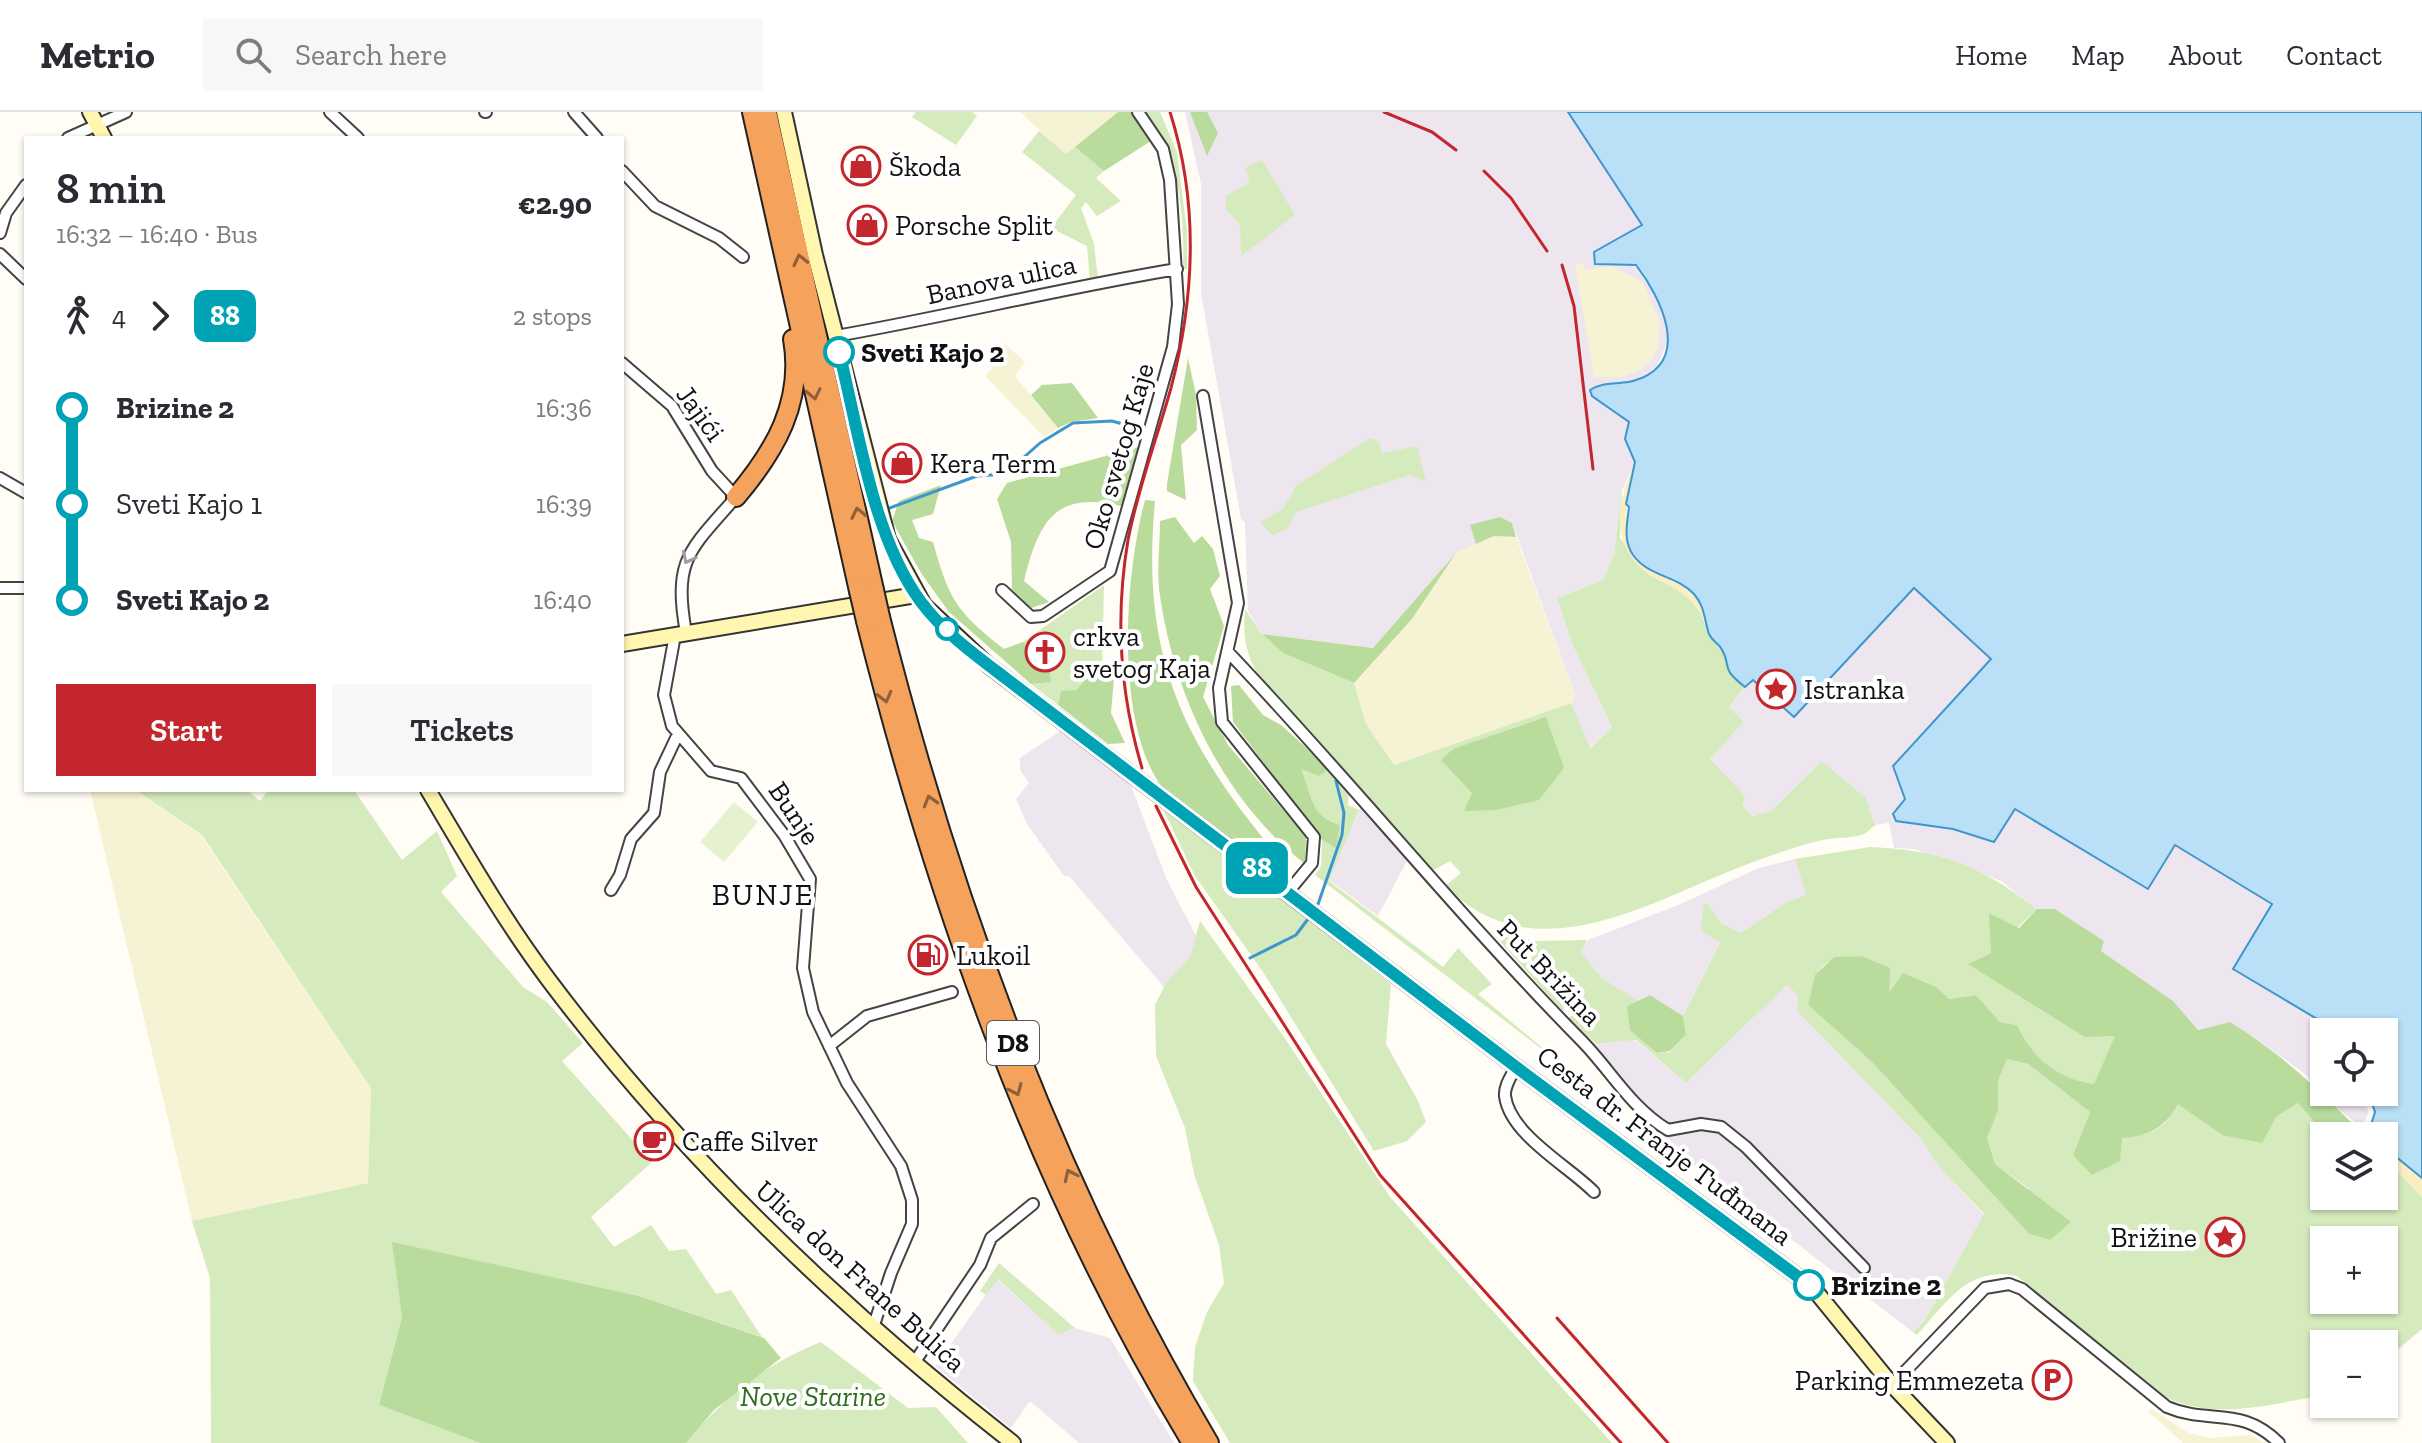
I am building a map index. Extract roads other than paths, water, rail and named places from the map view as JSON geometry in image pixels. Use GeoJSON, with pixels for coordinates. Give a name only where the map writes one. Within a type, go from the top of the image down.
{"type":"FeatureCollection","features":[{"type":"Feature","properties":{"kind":"highway","name":"D8"},"geometry":{"type":"LineString","coordinates":[[752,112],[791,290],[873,619],[916,810],[1008,1071],[1096,1266],[1192,1443]]}},
{"type":"Feature","properties":{"kind":"highway","name":"D8"},"geometry":{"type":"LineString","coordinates":[[767,112],[866,590]]}},
{"type":"Feature","properties":{"kind":"highway"},"geometry":{"type":"LineString","coordinates":[[736,497],[772,451],[789,411],[794,347],[786,302],[791,290]]}},
{"type":"Feature","properties":{"kind":"highway","name":"D8"},"geometry":{"type":"LineString","coordinates":[[873,619],[935,819],[1022,1066],[1109,1260],[1209,1443]]}},
{"type":"Feature","properties":{"kind":"main road","name":"Cesta dr. Franje Tuđmana"},"geometry":{"type":"LineString","coordinates":[[784,112],[882,522],[916,595],[932,615],[988,665],[1516,1067],[1813,1288],[1892,1385],[1947,1443]]}},
{"type":"Feature","properties":{"kind":"main road"},"geometry":{"type":"LineString","coordinates":[[624,644],[916,595]]}},
{"type":"Feature","properties":{"kind":"main road","name":"Ulica don Frane Bulića"},"geometry":{"type":"LineString","coordinates":[[429,792],[500,910],[599,1045],[652,1108],[787,1250],[873,1328],[1013,1443]]}},
{"type":"Feature","properties":{"kind":"street"},"geometry":{"type":"LineString","coordinates":[[72,136],[126,112]]}},
{"type":"Feature","properties":{"kind":"street"},"geometry":{"type":"LineString","coordinates":[[330,112],[356,136]]}},
{"type":"Feature","properties":{"kind":"street"},"geometry":{"type":"LineString","coordinates":[[574,112],[595,136]]}},
{"type":"Feature","properties":{"kind":"street","name":"Oko svetog Kaje"},"geometry":{"type":"LineString","coordinates":[[1002,590],[1031,617],[1043,616],[1110,571],[1168,370],[1178,304],[1167,164],[1163,149],[1138,112]]}},
{"type":"Feature","properties":{"kind":"street"},"geometry":{"type":"LineString","coordinates":[[624,173],[655,206],[719,238],[743,257]]}},
{"type":"Feature","properties":{"kind":"street"},"geometry":{"type":"LineString","coordinates":[[0,233],[6,213],[24,188]]}},
{"type":"Feature","properties":{"kind":"street"},"geometry":{"type":"LineString","coordinates":[[0,254],[24,277]]}},
{"type":"Feature","properties":{"kind":"street","name":"Banova ulica"},"geometry":{"type":"LineString","coordinates":[[836,336],[919,322],[1035,294],[1177,269]]}},
{"type":"Feature","properties":{"kind":"street","name":"Jajići"},"geometry":{"type":"LineString","coordinates":[[624,365],[672,406],[712,471],[736,497]]}},
{"type":"Feature","properties":{"kind":"street"},"geometry":{"type":"LineString","coordinates":[[1203,396],[1238,603],[1219,688],[1222,722],[1314,837],[1312,863],[1288,892]]}},
{"type":"Feature","properties":{"kind":"street"},"geometry":{"type":"LineString","coordinates":[[0,478],[24,492]]}},
{"type":"Feature","properties":{"kind":"street","name":"Bunje"},"geometry":{"type":"LineString","coordinates":[[736,497],[698,541],[683,567],[679,586],[680,634],[664,695],[667,714],[678,734],[711,771],[741,778],[784,835],[810,879],[803,968],[813,1012],[855,1095],[901,1166],[912,1200],[912,1224],[873,1328]]}},
{"type":"Feature","properties":{"kind":"street"},"geometry":{"type":"LineString","coordinates":[[0,588],[24,588]]}},
{"type":"Feature","properties":{"kind":"street","name":"Put Brižina"},"geometry":{"type":"LineString","coordinates":[[1229,653],[1372,808],[1493,949],[1595,1054],[1625,1095],[1668,1130],[1701,1124],[1721,1127],[1746,1147],[1864,1268]]}},
{"type":"Feature","properties":{"kind":"street"},"geometry":{"type":"LineString","coordinates":[[611,890],[620,875],[631,839],[654,813],[660,772],[678,734]]}},
{"type":"Feature","properties":{"kind":"street"},"geometry":{"type":"LineString","coordinates":[[829,1046],[867,1016],[952,992]]}},
{"type":"Feature","properties":{"kind":"street"},"geometry":{"type":"LineString","coordinates":[[1516,1067],[1507,1083],[1505,1097],[1515,1118],[1547,1153],[1594,1192]]}},
{"type":"Feature","properties":{"kind":"street"},"geometry":{"type":"LineString","coordinates":[[914,1363],[980,1265],[991,1238],[1033,1204]]}},
{"type":"Feature","properties":{"kind":"street"},"geometry":{"type":"LineString","coordinates":[[1892,1385],[1985,1288],[2009,1284],[2022,1289],[2167,1407],[2185,1415],[2234,1416],[2270,1434],[2279,1443]]}},
{"type":"Feature","properties":{"kind":"water"},"geometry":{"type":"Polygon","coordinates":[[[1568,112],[2422,112],[2422,1178],[2398,1158],[2398,1122],[2372,1122],[2375,1112],[2373,1106],[2398,1106],[2398,1018],[2315,1018],[2233,969],[2272,904],[2175,845],[2148,889],[2015,809],[1994,842],[1953,829],[1896,821],[1893,814],[1905,799],[1893,766],[1991,659],[1914,588],[1794,717],[1753,680],[1745,687],[1732,675],[1721,648],[1709,634],[1702,608],[1694,594],[1647,568],[1633,555],[1626,532],[1629,507],[1626,504],[1635,462],[1625,439],[1629,422],[1592,396],[1590,390],[1606,384],[1633,381],[1652,372],[1663,360],[1668,345],[1662,311],[1636,265],[1595,264],[1594,252],[1642,225],[1568,112]]]}},
{"type":"Feature","properties":{"kind":"waterway"},"geometry":{"type":"LineString","coordinates":[[887,509],[977,476],[1005,474],[1040,443],[1073,423],[1112,421],[1144,430]]}},
{"type":"Feature","properties":{"kind":"waterway"},"geometry":{"type":"LineString","coordinates":[[1316,910],[1342,835],[1344,813],[1336,781]]}},
{"type":"Feature","properties":{"kind":"waterway"},"geometry":{"type":"LineString","coordinates":[[1250,958],[1296,935],[1311,915]]}},
{"type":"Feature","properties":{"kind":"railway"},"geometry":{"type":"LineString","coordinates":[[1142,768],[1124,684],[1122,598],[1132,521],[1171,388],[1189,284],[1186,181],[1170,112]]}},
{"type":"Feature","properties":{"kind":"railway"},"geometry":{"type":"LineString","coordinates":[[1384,112],[1432,132],[1456,150]]}},
{"type":"Feature","properties":{"kind":"railway"},"geometry":{"type":"LineString","coordinates":[[1484,171],[1511,198],[1547,251]]}},
{"type":"Feature","properties":{"kind":"railway"},"geometry":{"type":"LineString","coordinates":[[1562,265],[1574,306],[1593,469]]}},
{"type":"Feature","properties":{"kind":"railway"},"geometry":{"type":"LineString","coordinates":[[1156,806],[1196,887],[1380,1175],[1621,1443]]}},
{"type":"Feature","properties":{"kind":"railway"},"geometry":{"type":"LineString","coordinates":[[1557,1318],[1668,1443]]}},
{"type":"Feature","properties":{"kind":"place","name":"Škoda"},"geometry":{"type":"Point","coordinates":[861,166]}},
{"type":"Feature","properties":{"kind":"place","name":"Porsche Split"},"geometry":{"type":"Point","coordinates":[867,225]}},
{"type":"Feature","properties":{"kind":"place","name":"Sveti Kajo 2"},"geometry":{"type":"Point","coordinates":[839,352]}},
{"type":"Feature","properties":{"kind":"place","name":"Kera Term"},"geometry":{"type":"Point","coordinates":[902,463]}},
{"type":"Feature","properties":{"kind":"place","name":"crkva svetog Kaja"},"geometry":{"type":"Point","coordinates":[1045,652]}},
{"type":"Feature","properties":{"kind":"place","name":"Istranka"},"geometry":{"type":"Point","coordinates":[1776,689]}},
{"type":"Feature","properties":{"kind":"place","name":"Lukoil"},"geometry":{"type":"Point","coordinates":[928,955]}},
{"type":"Feature","properties":{"kind":"place","name":"Caffe Silver"},"geometry":{"type":"Point","coordinates":[654,1141]}},
{"type":"Feature","properties":{"kind":"place","name":"Brižine"},"geometry":{"type":"Point","coordinates":[2225,1237]}},
{"type":"Feature","properties":{"kind":"place","name":"Brizine 2"},"geometry":{"type":"Point","coordinates":[1809,1285]}},
{"type":"Feature","properties":{"kind":"place","name":"Parking Emmezeta"},"geometry":{"type":"Point","coordinates":[2052,1380]}},
{"type":"Feature","properties":{"kind":"district","name":"BUNJE"},"geometry":{"type":"Point","coordinates":[763,895]}},
{"type":"Feature","properties":{"kind":"park label","name":"Nove Starine"},"geometry":{"type":"Point","coordinates":[813,1396]}}]}
